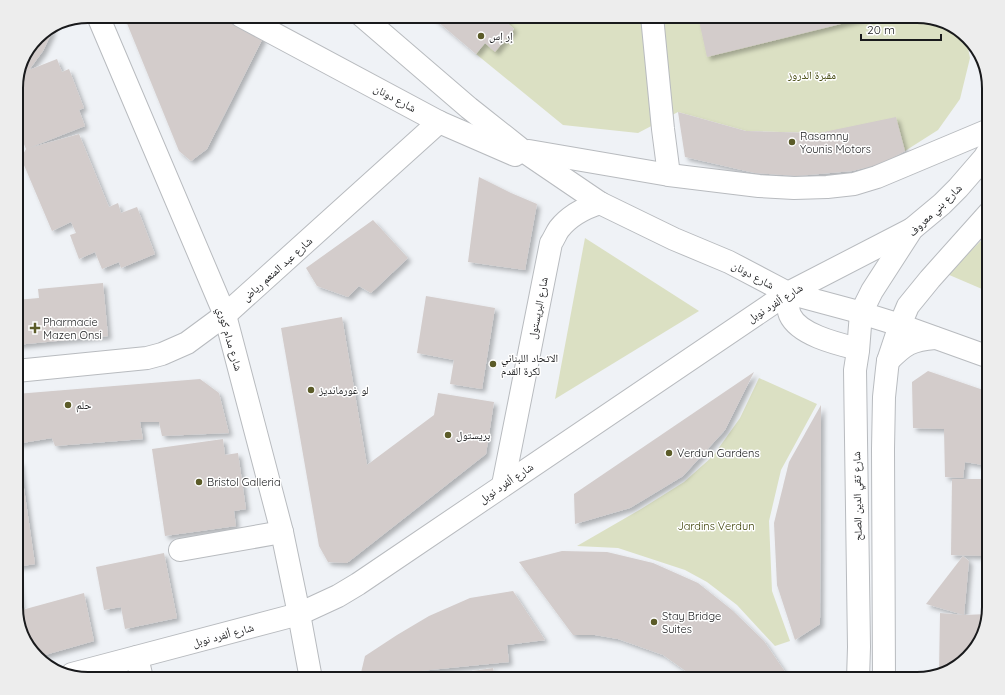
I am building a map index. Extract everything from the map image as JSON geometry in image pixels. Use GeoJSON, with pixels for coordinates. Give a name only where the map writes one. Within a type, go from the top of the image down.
{"type":"FeatureCollection","features":[{"type":"Feature","properties":{"kind":"street","name":"شارع مدام كوري"},"geometry":{"type":"LineString","coordinates":[[101,23],[225,315],[282,532],[311,672]]}},
{"type":"Feature","properties":{"kind":"street","name":"شارع دونان"},"geometry":{"type":"LineString","coordinates":[[254,23],[439,122],[553,171]]}},
{"type":"Feature","properties":{"kind":"street","name":"شارع دونان"},"geometry":{"type":"LineString","coordinates":[[370,23],[469,108],[522,150],[600,203],[674,239],[729,262],[788,293],[900,325],[982,355]]}},
{"type":"Feature","properties":{"kind":"street"},"geometry":{"type":"LineString","coordinates":[[653,23],[669,175]]}},
{"type":"Feature","properties":{"kind":"street","name":"شارع عبد المنعم رياض"},"geometry":{"type":"LineString","coordinates":[[23,369],[147,358],[162,354],[187,343],[225,315],[439,122]]}},
{"type":"Feature","properties":{"kind":"street"},"geometry":{"type":"LineString","coordinates":[[522,150],[669,175],[759,186],[794,188],[827,187],[854,184],[877,176],[982,133]]}},
{"type":"Feature","properties":{"kind":"street","name":"شارع بني معروف"},"geometry":{"type":"LineString","coordinates":[[861,313],[872,291],[912,229],[942,204],[982,160]]}},
{"type":"Feature","properties":{"kind":"street","name":"شارع البريستول"},"geometry":{"type":"LineString","coordinates":[[503,485],[551,243],[559,229],[571,217],[585,208],[600,203]]}},
{"type":"Feature","properties":{"kind":"street"},"geometry":{"type":"LineString","coordinates":[[884,672],[883,448],[886,369],[900,325],[908,306],[982,221]]}},
{"type":"Feature","properties":{"kind":"street","name":"شارع ألفرد نوبل"},"geometry":{"type":"LineString","coordinates":[[82,671],[299,614],[338,596],[358,584],[788,293],[912,229]]}},
{"type":"Feature","properties":{"kind":"street"},"geometry":{"type":"LineString","coordinates":[[788,293],[787,303],[790,316],[803,329],[821,339],[858,349]]}},
{"type":"Feature","properties":{"kind":"street","name":"شارع تقي الدين الصلح"},"geometry":{"type":"LineString","coordinates":[[858,672],[855,377],[861,313]]}},
{"type":"Feature","properties":{"kind":"street"},"geometry":{"type":"LineString","coordinates":[[888,360],[898,351],[916,340],[935,338]]}},
{"type":"Feature","properties":{"kind":"street"},"geometry":{"type":"LineString","coordinates":[[180,550],[282,532]]}},
{"type":"Feature","properties":{"kind":"street"},"geometry":{"type":"LineString","coordinates":[[137,657],[140,672]]}},
{"type":"Feature","properties":{"kind":"green space","name":"مقبرة الدروز"},"geometry":{"type":"Polygon","coordinates":[[[507,23],[917,23],[938,26],[953,34],[968,47],[970,58],[960,99],[938,130],[905,151],[819,133],[746,131],[678,112],[638,133],[563,125],[476,54],[485,43],[495,51],[514,29],[507,23]]]}},
{"type":"Feature","properties":{"kind":"green space"},"geometry":{"type":"Polygon","coordinates":[[[585,238],[699,311],[555,399],[585,238]]]}},
{"type":"Feature","properties":{"kind":"green space"},"geometry":{"type":"Polygon","coordinates":[[[982,240],[982,289],[947,274],[982,240]]]}},
{"type":"Feature","properties":{"kind":"green space","name":"Jardins Verdun"},"geometry":{"type":"Polygon","coordinates":[[[759,378],[817,404],[781,470],[769,521],[772,591],[790,641],[775,646],[737,605],[707,582],[685,570],[618,548],[577,546],[684,482],[713,456],[740,418],[759,378]]]}},
{"type":"Feature","properties":{"kind":"building"},"geometry":{"type":"Polygon","coordinates":[[[127,23],[236,23],[264,36],[207,149],[191,161],[179,151],[127,23]]]}},
{"type":"Feature","properties":{"kind":"building","name":"إر إس"},"geometry":{"type":"Polygon","coordinates":[[[439,23],[507,23],[514,29],[495,52],[485,43],[476,54],[439,23]]]}},
{"type":"Feature","properties":{"kind":"building"},"geometry":{"type":"Polygon","coordinates":[[[700,23],[845,23],[707,57],[700,23]]]}},
{"type":"Feature","properties":{"kind":"building"},"geometry":{"type":"Polygon","coordinates":[[[50,35],[43,51],[29,70],[57,59],[62,72],[69,69],[84,108],[79,110],[85,126],[29,148],[79,134],[109,207],[118,203],[121,213],[137,207],[155,254],[121,268],[119,262],[102,269],[95,252],[79,259],[70,235],[76,233],[71,222],[52,231],[23,163],[23,154],[26,149],[23,142],[23,84],[25,71],[36,48],[50,35]]]}},
{"type":"Feature","properties":{"kind":"building","name":"Rasamny Younis Motors"},"geometry":{"type":"Polygon","coordinates":[[[678,112],[746,131],[819,133],[896,117],[905,151],[881,164],[852,171],[797,176],[755,173],[685,157],[678,112]]]}},
{"type":"Feature","properties":{"kind":"building"},"geometry":{"type":"Polygon","coordinates":[[[479,177],[537,204],[525,270],[468,262],[479,177]]]}},
{"type":"Feature","properties":{"kind":"building"},"geometry":{"type":"Polygon","coordinates":[[[373,220],[408,258],[371,293],[359,286],[348,297],[317,286],[306,268],[373,220]]]}},
{"type":"Feature","properties":{"kind":"building"},"geometry":{"type":"Polygon","coordinates":[[[103,283],[108,336],[23,344],[23,299],[39,298],[38,289],[103,283]]]}},
{"type":"Feature","properties":{"kind":"building"},"geometry":{"type":"Polygon","coordinates":[[[426,296],[495,308],[482,389],[450,384],[454,360],[417,353],[426,296]]]}},
{"type":"Feature","properties":{"kind":"building","name":"بريستول"},"geometry":{"type":"Polygon","coordinates":[[[342,317],[367,465],[434,415],[438,393],[494,402],[486,454],[347,563],[328,562],[319,546],[281,328],[342,317]]]}},
{"type":"Feature","properties":{"kind":"building"},"geometry":{"type":"Polygon","coordinates":[[[928,371],[982,390],[982,465],[965,462],[963,478],[945,477],[944,429],[913,428],[912,382],[928,371]]]}},
{"type":"Feature","properties":{"kind":"building","name":"Verdun Gardens"},"geometry":{"type":"Polygon","coordinates":[[[754,372],[725,430],[683,476],[630,508],[575,524],[574,494],[754,372]]]}},
{"type":"Feature","properties":{"kind":"building"},"geometry":{"type":"Polygon","coordinates":[[[200,379],[219,393],[229,433],[162,436],[159,422],[140,422],[143,439],[55,446],[52,438],[23,443],[23,393],[200,379]]]}},
{"type":"Feature","properties":{"kind":"building","name":"Jardins Verdun"},"geometry":{"type":"Polygon","coordinates":[[[821,405],[820,624],[795,640],[777,585],[774,523],[789,462],[821,405]]]}},
{"type":"Feature","properties":{"kind":"building","name":"Bristol Galleria"},"geometry":{"type":"Polygon","coordinates":[[[223,439],[225,455],[238,453],[246,509],[234,511],[236,526],[165,536],[152,449],[223,439]]]}},
{"type":"Feature","properties":{"kind":"building"},"geometry":{"type":"Polygon","coordinates":[[[952,479],[982,479],[982,556],[951,555],[952,479]]]}},
{"type":"Feature","properties":{"kind":"building"},"geometry":{"type":"Polygon","coordinates":[[[23,482],[35,564],[23,566],[23,482]]]}},
{"type":"Feature","properties":{"kind":"building","name":"Stay Bridge Suites"},"geometry":{"type":"Polygon","coordinates":[[[562,551],[607,552],[653,563],[698,583],[732,610],[764,641],[785,672],[687,672],[663,655],[618,639],[595,635],[573,635],[519,562],[562,551]]]}},
{"type":"Feature","properties":{"kind":"building"},"geometry":{"type":"Polygon","coordinates":[[[164,553],[177,618],[125,629],[121,607],[104,610],[96,567],[164,553]]]}},
{"type":"Feature","properties":{"kind":"building"},"geometry":{"type":"Polygon","coordinates":[[[963,556],[969,561],[964,615],[926,604],[963,556]]]}},
{"type":"Feature","properties":{"kind":"building"},"geometry":{"type":"Polygon","coordinates":[[[513,591],[545,640],[507,645],[509,662],[410,672],[361,672],[365,656],[429,616],[470,598],[513,591]]]}},
{"type":"Feature","properties":{"kind":"building"},"geometry":{"type":"Polygon","coordinates":[[[84,593],[94,641],[45,655],[36,647],[26,628],[23,610],[84,593]]]}},
{"type":"Feature","properties":{"kind":"building"},"geometry":{"type":"Polygon","coordinates":[[[940,613],[965,615],[981,614],[980,624],[971,643],[957,659],[939,668],[940,613]]]}},
{"type":"Feature","properties":{"kind":"building"},"geometry":{"type":"Polygon","coordinates":[[[493,668],[494,672],[466,672],[493,668]]]}},
{"type":"Feature","properties":{"kind":"place","name":"إر إس"},"geometry":{"type":"Point","coordinates":[481,36]}},
{"type":"Feature","properties":{"kind":"place","name":"Rasamny Younis Motors"},"geometry":{"type":"Point","coordinates":[792,142]}},
{"type":"Feature","properties":{"kind":"place","name":"Pharmacie Mazen Onsi"},"geometry":{"type":"Point","coordinates":[35,328]}},
{"type":"Feature","properties":{"kind":"place","name":"الاتحاد اللبناني لكرة القدم"},"geometry":{"type":"Point","coordinates":[493,364]}},
{"type":"Feature","properties":{"kind":"place","name":"لو غورمانديز"},"geometry":{"type":"Point","coordinates":[311,390]}},
{"type":"Feature","properties":{"kind":"place","name":"حلم"},"geometry":{"type":"Point","coordinates":[68,405]}},
{"type":"Feature","properties":{"kind":"place","name":"بريستول"},"geometry":{"type":"Point","coordinates":[448,435]}},
{"type":"Feature","properties":{"kind":"place","name":"Verdun Gardens"},"geometry":{"type":"Point","coordinates":[669,453]}},
{"type":"Feature","properties":{"kind":"place","name":"Bristol Galleria"},"geometry":{"type":"Point","coordinates":[199,482]}},
{"type":"Feature","properties":{"kind":"place","name":"Stay Bridge Suites"},"geometry":{"type":"Point","coordinates":[654,622]}}]}
